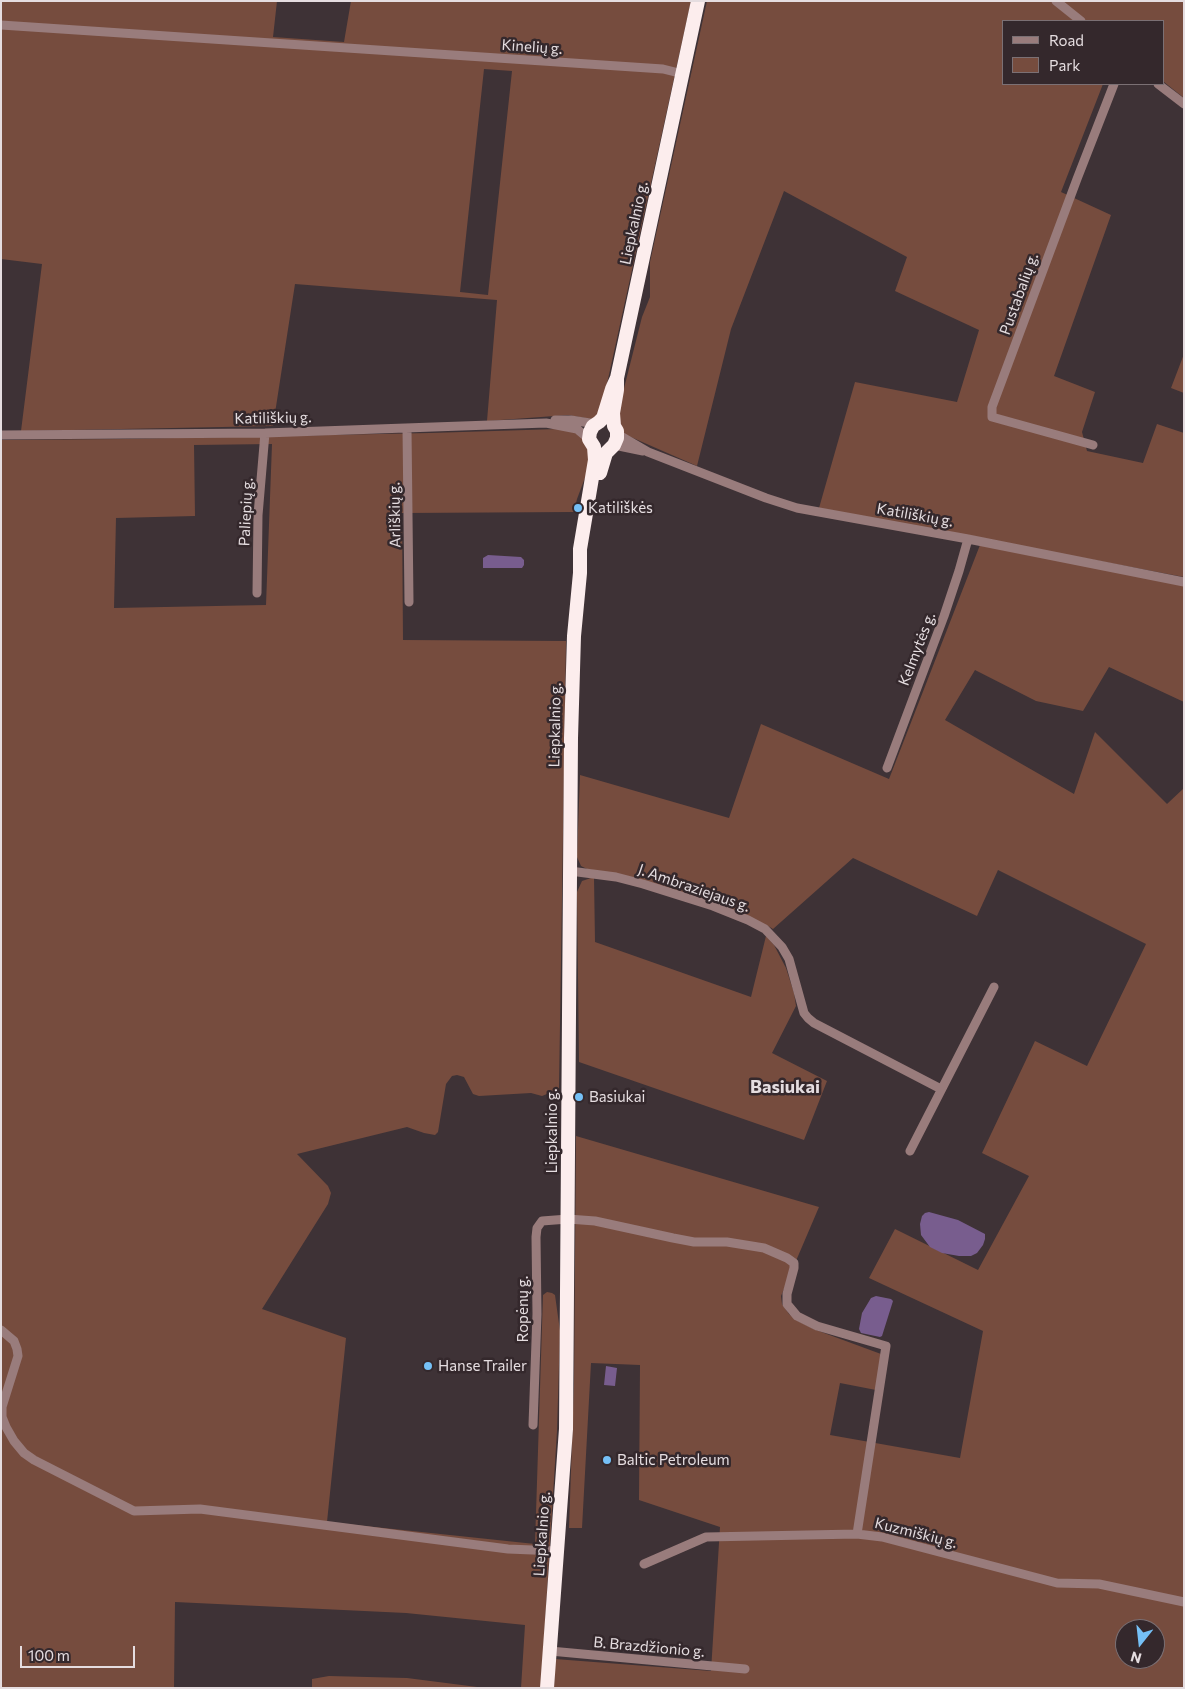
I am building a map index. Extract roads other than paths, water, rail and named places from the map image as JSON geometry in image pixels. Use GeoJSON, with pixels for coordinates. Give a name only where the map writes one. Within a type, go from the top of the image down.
{"type":"FeatureCollection","features":[{"type":"Feature","properties":{"kind":"highway","name":"Liepkalnio g."},"geometry":{"type":"LineString","coordinates":[[580,573],[585,560],[601,467],[614,439],[613,413],[617,378],[698,1]]}},
{"type":"Feature","properties":{"kind":"highway","name":"Liepkalnio g."},"geometry":{"type":"LineString","coordinates":[[547,1688],[566,1429],[570,871],[574,636],[580,573],[580,550],[595,460],[590,432],[606,411],[612,388],[617,378]]}},
{"type":"Feature","properties":{"kind":"highway"},"geometry":{"type":"LineString","coordinates":[[592,443],[602,450],[614,439],[607,422],[598,423]]}},
{"type":"Feature","properties":{"kind":"street"},"geometry":{"type":"LineString","coordinates":[[1056,1],[1080,20]]}},
{"type":"Feature","properties":{"kind":"street","name":"Kinelių g."},"geometry":{"type":"LineString","coordinates":[[1,25],[663,69],[683,74]]}},
{"type":"Feature","properties":{"kind":"street","name":"Pustabalių g."},"geometry":{"type":"LineString","coordinates":[[1093,445],[992,417],[992,407],[1076,179],[1114,85]]}},
{"type":"Feature","properties":{"kind":"street"},"geometry":{"type":"LineString","coordinates":[[1159,85],[1184,104]]}},
{"type":"Feature","properties":{"kind":"street","name":"Katiliškių g."},"geometry":{"type":"LineString","coordinates":[[1,435],[265,433],[546,423],[562,420],[598,423]]}},
{"type":"Feature","properties":{"kind":"street","name":"Katiliškių g."},"geometry":{"type":"LineString","coordinates":[[546,423],[577,429],[592,443]]}},
{"type":"Feature","properties":{"kind":"street","name":"Arliškių g."},"geometry":{"type":"LineString","coordinates":[[407,429],[410,602]]}},
{"type":"Feature","properties":{"kind":"street","name":"Paliepių g."},"geometry":{"type":"LineString","coordinates":[[257,593],[258,515],[265,433]]}},
{"type":"Feature","properties":{"kind":"street","name":"Katiliškių g."},"geometry":{"type":"LineString","coordinates":[[614,439],[766,498],[797,508],[968,539],[1184,582]]}},
{"type":"Feature","properties":{"kind":"street","name":"Kelmytės g."},"geometry":{"type":"LineString","coordinates":[[887,768],[954,589],[968,539]]}},
{"type":"Feature","properties":{"kind":"street","name":"J. Ambraziejaus g."},"geometry":{"type":"LineString","coordinates":[[570,871],[616,876],[713,906],[766,929],[782,947],[789,959],[804,1013],[808,1018],[814,1023],[940,1089]]}},
{"type":"Feature","properties":{"kind":"street"},"geometry":{"type":"LineString","coordinates":[[910,1151],[940,1089],[994,987]]}},
{"type":"Feature","properties":{"kind":"street","name":"Ropėnų g."},"geometry":{"type":"LineString","coordinates":[[533,1426],[537,1308],[536,1237],[537,1228],[542,1221],[568,1218],[595,1221],[694,1242],[727,1242],[764,1248],[794,1263],[787,1294],[787,1304],[797,1316],[818,1326],[886,1346],[857,1534]]}},
{"type":"Feature","properties":{"kind":"street"},"geometry":{"type":"LineString","coordinates":[[1,1330],[14,1342],[18,1356],[2,1407],[2,1417],[14,1441],[34,1460],[134,1511],[200,1509],[508,1549],[557,1551]]}},
{"type":"Feature","properties":{"kind":"street","name":"Kuzmiškių g."},"geometry":{"type":"LineString","coordinates":[[644,1564],[706,1537],[857,1534],[882,1537],[990,1567],[1057,1583],[1099,1584],[1184,1602]]}},
{"type":"Feature","properties":{"kind":"street","name":"B. Brazdžionio g."},"geometry":{"type":"LineString","coordinates":[[550,1652],[745,1669]]}},
{"type":"Feature","properties":{"kind":"place","name":"Katiliškės"},"geometry":{"type":"Point","coordinates":[578,508]}},
{"type":"Feature","properties":{"kind":"place","name":"Basiukai"},"geometry":{"type":"Point","coordinates":[579,1097]}},
{"type":"Feature","properties":{"kind":"place","name":"Hanse Trailer"},"geometry":{"type":"Point","coordinates":[428,1366]}},
{"type":"Feature","properties":{"kind":"place","name":"Baltic Petroleum"},"geometry":{"type":"Point","coordinates":[607,1460]}},
{"type":"Feature","properties":{"kind":"district","name":"Basiukai"},"geometry":{"type":"Point","coordinates":[785,1087]}}]}
